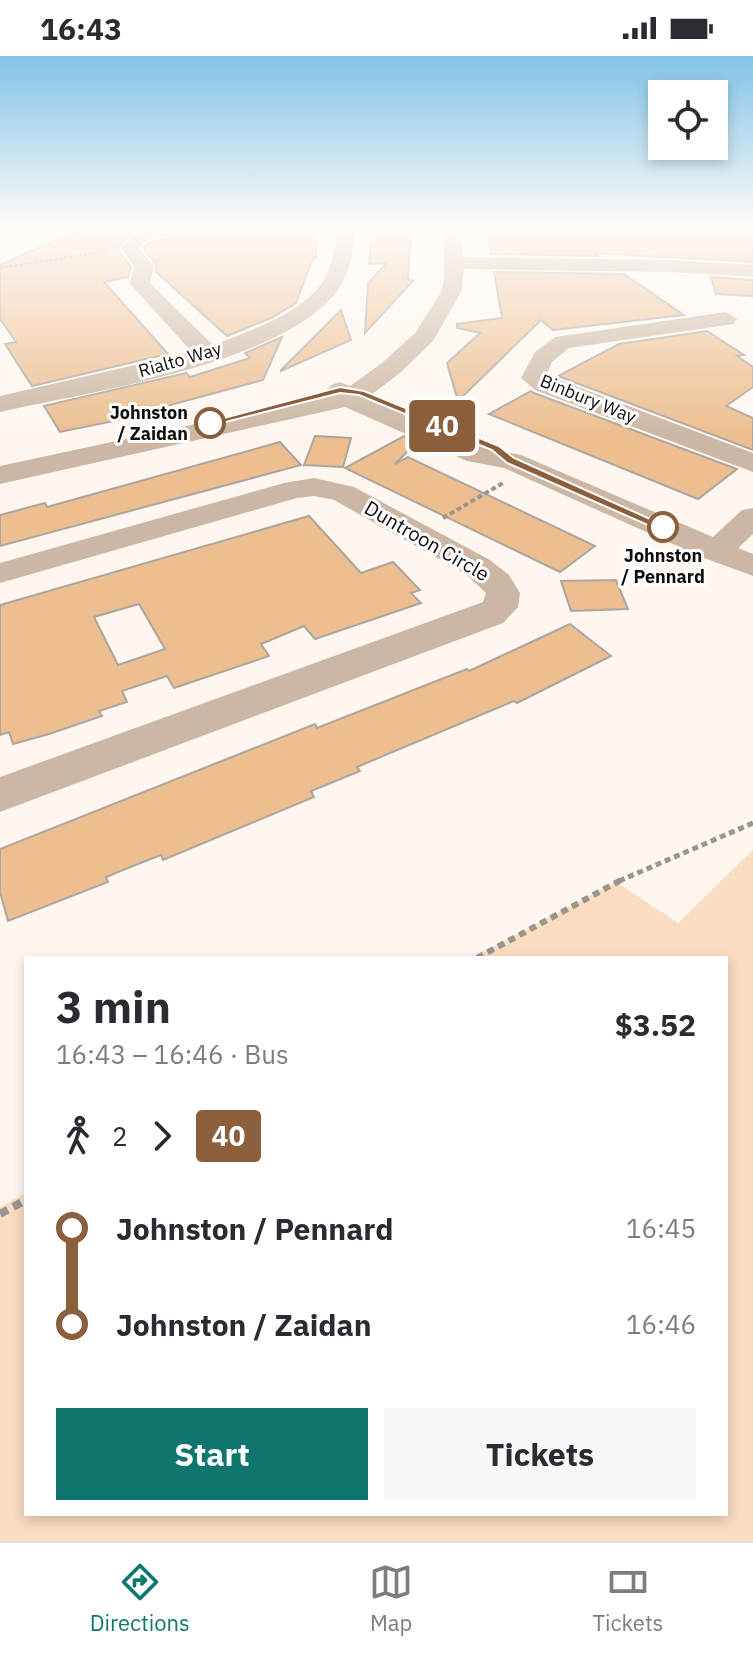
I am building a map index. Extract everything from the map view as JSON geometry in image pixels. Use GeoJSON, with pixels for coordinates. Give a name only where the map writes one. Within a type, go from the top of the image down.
{"type":"FeatureCollection","features":[{"type":"Feature","properties":{"kind":"street"},"geometry":{"type":"LineString","coordinates":[[151,296],[194,342],[209,353]]}},
{"type":"Feature","properties":{"kind":"street","name":"Rialto Way"},"geometry":{"type":"LineString","coordinates":[[12,430],[282,324],[320,296]]}},
{"type":"Feature","properties":{"kind":"street"},"geometry":{"type":"LineString","coordinates":[[0,475],[12,430],[126,448],[349,394],[425,336],[448,296]]}},
{"type":"Feature","properties":{"kind":"street","name":"Binbury Way"},"geometry":{"type":"LineString","coordinates":[[689,296],[733,323],[563,342],[551,348],[534,370],[533,378],[544,385],[753,463]]}},
{"type":"Feature","properties":{"kind":"street"},"geometry":{"type":"LineString","coordinates":[[349,394],[477,455],[520,464],[753,566]]}},
{"type":"Feature","properties":{"kind":"street","name":"Duntroon Circle"},"geometry":{"type":"LineString","coordinates":[[0,573],[295,489],[314,487],[343,493],[478,567],[497,582],[503,593],[500,607],[475,621],[0,795]]}},
{"type":"Feature","properties":{"kind":"street"},"geometry":{"type":"LineString","coordinates":[[716,551],[753,517]]}},
{"type":"Feature","properties":{"kind":"path"},"geometry":{"type":"LineString","coordinates":[[416,533],[520,464]]}},
{"type":"Feature","properties":{"kind":"path"},"geometry":{"type":"LineString","coordinates":[[481,956],[627,877],[753,823]]}},
{"type":"Feature","properties":{"kind":"path"},"geometry":{"type":"LineString","coordinates":[[0,1214],[24,1201]]}},
{"type":"Feature","properties":{"kind":"shaded area"},"geometry":{"type":"Polygon","coordinates":[[[753,850],[753,1541],[0,1541],[0,1207],[24,1194],[24,1516],[728,1516],[728,956],[476,956],[616,882],[678,923],[753,850]]]}},
{"type":"Feature","properties":{"kind":"building"},"geometry":{"type":"Polygon","coordinates":[[[0,296],[117,296],[168,354],[32,386],[5,344],[16,342],[0,319],[0,296]]]}},
{"type":"Feature","properties":{"kind":"building"},"geometry":{"type":"Polygon","coordinates":[[[183,296],[299,296],[296,303],[271,318],[227,336],[183,296]]]}},
{"type":"Feature","properties":{"kind":"building"},"geometry":{"type":"Polygon","coordinates":[[[367,296],[399,296],[365,333],[367,296]]]}},
{"type":"Feature","properties":{"kind":"building"},"geometry":{"type":"Polygon","coordinates":[[[498,296],[657,296],[684,315],[553,330],[541,320],[458,401],[447,363],[480,333],[457,328],[457,324],[502,318],[498,296]]]}},
{"type":"Feature","properties":{"kind":"building"},"geometry":{"type":"Polygon","coordinates":[[[341,310],[351,340],[281,371],[281,370],[341,310]]]}},
{"type":"Feature","properties":{"kind":"building"},"geometry":{"type":"Polygon","coordinates":[[[707,331],[744,355],[737,356],[753,367],[753,387],[726,406],[753,418],[753,450],[558,376],[619,344],[707,331]]]}},
{"type":"Feature","properties":{"kind":"building"},"geometry":{"type":"Polygon","coordinates":[[[282,337],[263,380],[170,405],[173,409],[60,432],[44,406],[186,373],[190,377],[250,358],[245,353],[282,337]]]}},
{"type":"Feature","properties":{"kind":"building"},"geometry":{"type":"Polygon","coordinates":[[[531,391],[737,469],[698,499],[489,414],[531,391]]]}},
{"type":"Feature","properties":{"kind":"building"},"geometry":{"type":"Polygon","coordinates":[[[315,436],[351,438],[343,467],[304,465],[315,436]]]}},
{"type":"Feature","properties":{"kind":"building"},"geometry":{"type":"Polygon","coordinates":[[[404,436],[417,442],[395,464],[408,457],[595,546],[560,572],[345,468],[404,436]]]}},
{"type":"Feature","properties":{"kind":"building"},"geometry":{"type":"Polygon","coordinates":[[[280,442],[301,465],[0,546],[0,515],[45,503],[47,507],[280,442]]]}},
{"type":"Feature","properties":{"kind":"building"},"geometry":{"type":"Polygon","coordinates":[[[309,516],[361,573],[393,562],[420,590],[411,593],[421,603],[315,639],[304,626],[261,644],[269,656],[174,688],[167,676],[122,691],[127,702],[99,711],[102,716],[13,744],[9,732],[0,735],[0,605],[309,516]],[[139,604],[94,617],[118,665],[165,649],[139,604]]]}},
{"type":"Feature","properties":{"kind":"building"},"geometry":{"type":"Polygon","coordinates":[[[616,580],[628,609],[571,611],[561,581],[616,580]]]}},
{"type":"Feature","properties":{"kind":"building"},"geometry":{"type":"Polygon","coordinates":[[[570,624],[611,656],[517,703],[514,701],[357,767],[360,771],[311,791],[314,797],[163,860],[161,855],[133,866],[106,877],[108,882],[8,921],[0,892],[0,849],[315,724],[317,728],[467,669],[469,671],[570,624]]]}},
{"type":"Feature","properties":{"kind":"bus line","name":"40"},"geometry":{"type":"LineString","coordinates":[[210,423],[340,390],[361,393],[495,448],[511,461],[663,527]]}},
{"type":"Feature","properties":{"kind":"place","name":"Johnston / Zaidan"},"geometry":{"type":"Point","coordinates":[210,423]}},
{"type":"Feature","properties":{"kind":"place","name":"Johnston / Pennard"},"geometry":{"type":"Point","coordinates":[663,527]}}]}
